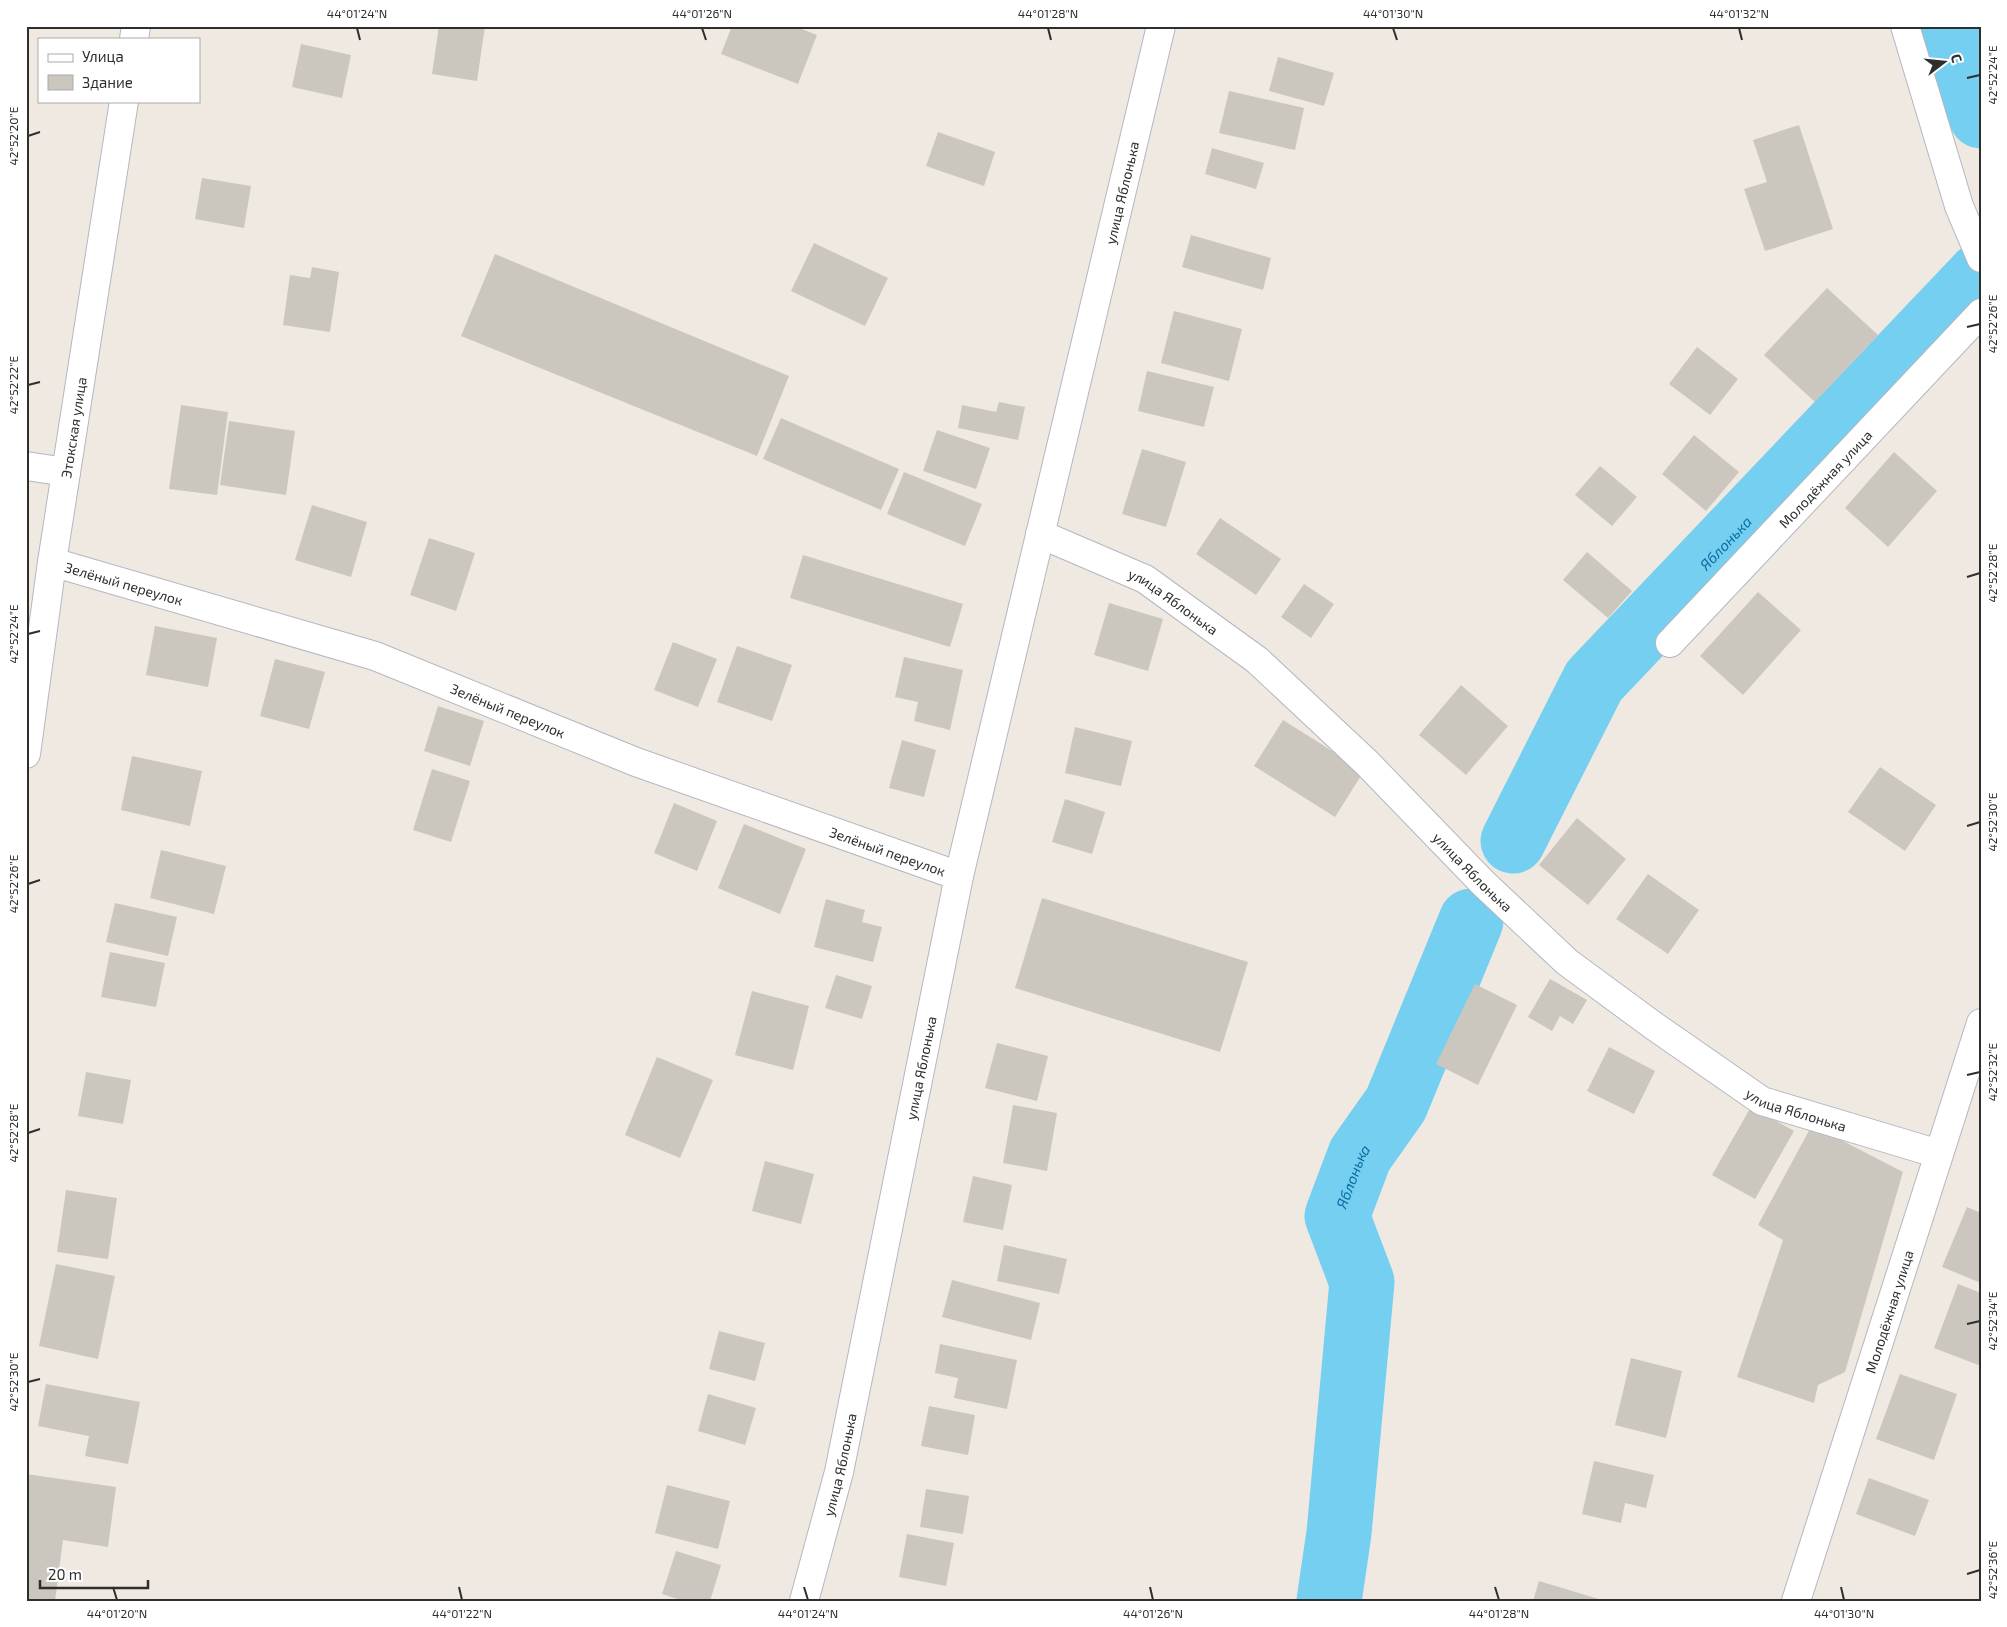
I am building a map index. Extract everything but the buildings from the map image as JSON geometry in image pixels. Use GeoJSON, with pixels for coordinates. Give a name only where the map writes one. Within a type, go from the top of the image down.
{"type":"FeatureCollection","features":[{"type":"Feature","properties":{"kind":"street","name":"улица Яблонька"},"geometry":{"type":"LineString","coordinates":[[804,1601],[839,1472],[959,876],[1161,26]]}},
{"type":"Feature","properties":{"kind":"street"},"geometry":{"type":"LineString","coordinates":[[1905,26],[1959,206],[1981,258]]}},
{"type":"Feature","properties":{"kind":"street","name":"Этокская улица"},"geometry":{"type":"LineString","coordinates":[[26,754],[52,562],[124,102]]}},
{"type":"Feature","properties":{"kind":"street","name":"Молодёжная улица"},"geometry":{"type":"LineString","coordinates":[[1670,643],[1981,313]]}},
{"type":"Feature","properties":{"kind":"street"},"geometry":{"type":"LineString","coordinates":[[26,466],[66,472]]}},
{"type":"Feature","properties":{"kind":"street","name":"улица Яблонька"},"geometry":{"type":"LineString","coordinates":[[1040,534],[1145,580],[1257,660],[1367,763],[1483,883],[1567,962],[1654,1026],[1762,1101],[1939,1154]]}},
{"type":"Feature","properties":{"kind":"street","name":"Зелёный переулок"},"geometry":{"type":"LineString","coordinates":[[52,562],[375,656],[636,762],[959,876]]}},
{"type":"Feature","properties":{"kind":"street","name":"Молодёжная улица"},"geometry":{"type":"LineString","coordinates":[[1796,1601],[1939,1154],[1976,1052],[1981,1023]]}},
{"type":"Feature","properties":{"kind":"waterway","name":"Яблонька"},"geometry":{"type":"LineString","coordinates":[[1950,26],[1981,116]]}},
{"type":"Feature","properties":{"kind":"waterway","name":"Яблонька"},"geometry":{"type":"LineString","coordinates":[[1513,841],[1594,681],[1981,274]]}},
{"type":"Feature","properties":{"kind":"waterway","name":"Яблонька"},"geometry":{"type":"LineString","coordinates":[[1329,1601],[1339,1533],[1362,1282],[1337,1216],[1360,1155],[1396,1104],[1471,921]]}}]}
